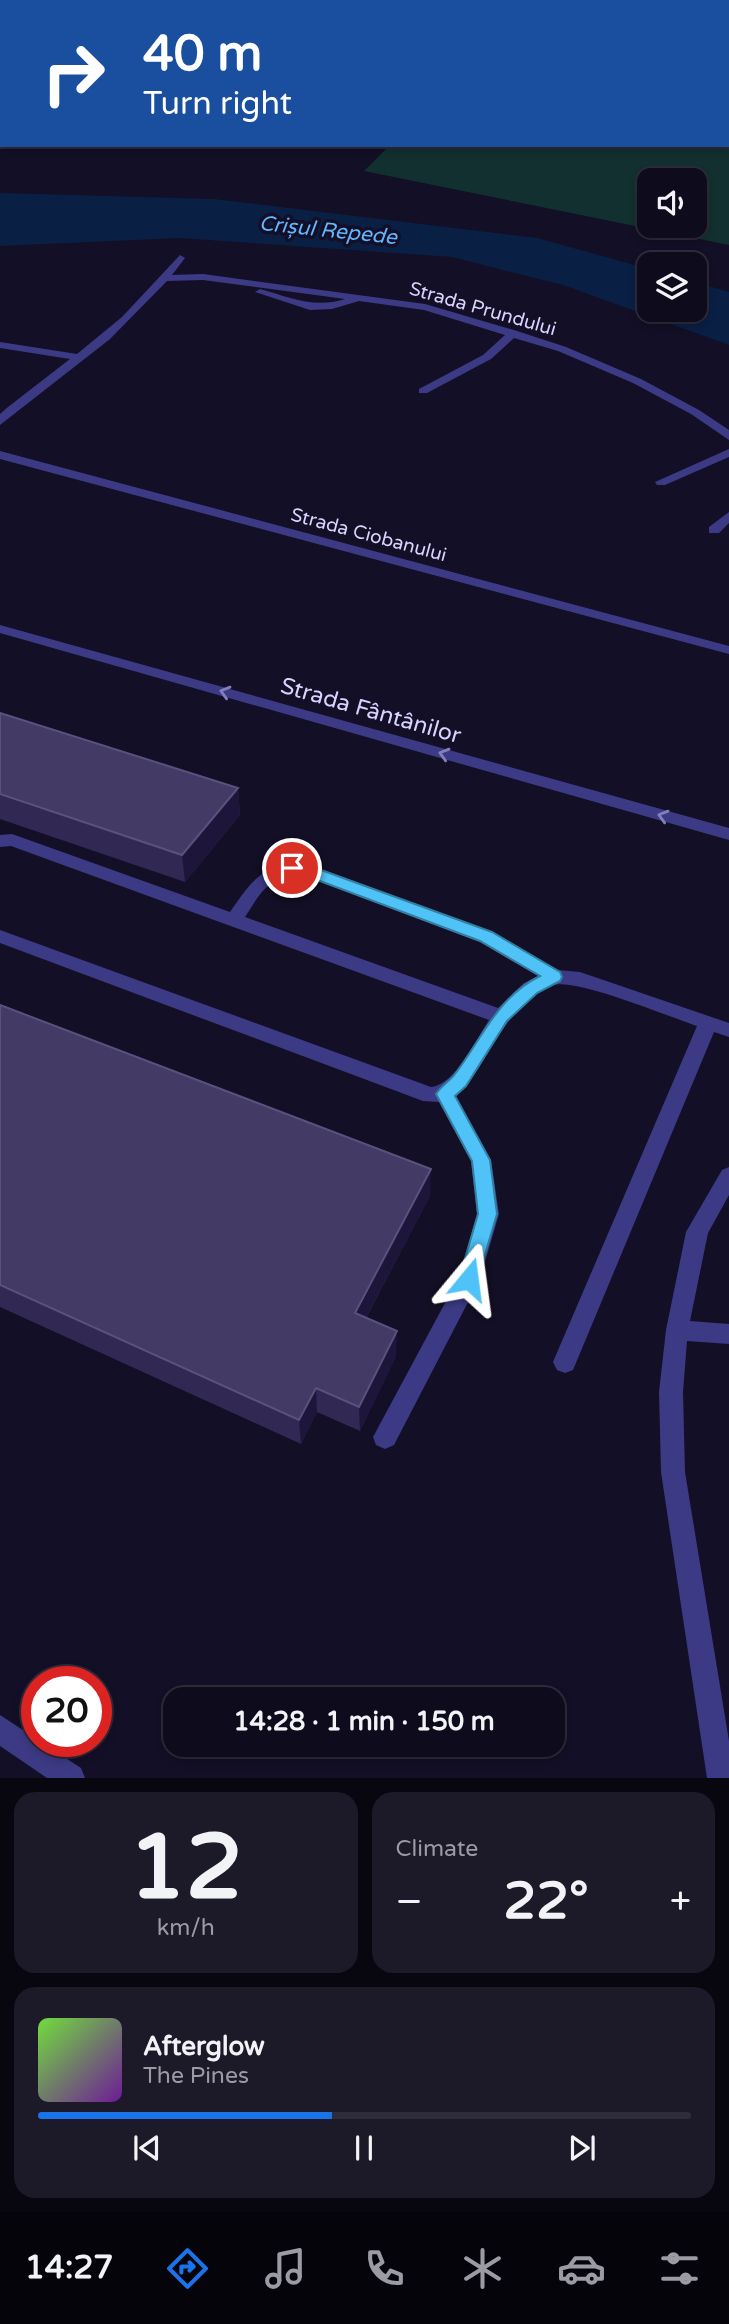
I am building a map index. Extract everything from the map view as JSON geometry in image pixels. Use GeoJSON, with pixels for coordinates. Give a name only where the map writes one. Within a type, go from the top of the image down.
{"type":"FeatureCollection","features":[{"type":"Feature","properties":{"kind":"street"},"geometry":{"type":"LineString","coordinates":[[0,421],[15,405],[106,337],[165,278],[180,258]]}},
{"type":"Feature","properties":{"kind":"street","name":"Strada Prundului"},"geometry":{"type":"LineString","coordinates":[[165,278],[203,277],[425,306],[562,349],[637,381],[695,412],[729,436]]}},
{"type":"Feature","properties":{"kind":"street"},"geometry":{"type":"LineString","coordinates":[[237,282],[254,290],[314,308],[330,308],[360,296]]}},
{"type":"Feature","properties":{"kind":"street"},"geometry":{"type":"LineString","coordinates":[[423,391],[487,357],[513,333]]}},
{"type":"Feature","properties":{"kind":"street"},"geometry":{"type":"LineString","coordinates":[[0,345],[78,357]]}},
{"type":"Feature","properties":{"kind":"street"},"geometry":{"type":"LineString","coordinates":[[0,403],[15,405]]}},
{"type":"Feature","properties":{"kind":"street"},"geometry":{"type":"LineString","coordinates":[[661,482],[729,453]]}},
{"type":"Feature","properties":{"kind":"street","name":"Strada Ciobanului"},"geometry":{"type":"LineString","coordinates":[[0,455],[729,650]]}},
{"type":"Feature","properties":{"kind":"street"},"geometry":{"type":"LineString","coordinates":[[714,530],[729,516]]}},
{"type":"Feature","properties":{"kind":"street","name":"Strada Fântânilor"},"geometry":{"type":"LineString","coordinates":[[0,629],[729,834]]}},
{"type":"Feature","properties":{"kind":"street"},"geometry":{"type":"LineString","coordinates":[[0,841],[12,840],[501,1017]]}},
{"type":"Feature","properties":{"kind":"street"},"geometry":{"type":"LineString","coordinates":[[234,920],[260,882],[276,870],[292,868],[316,873],[486,937],[554,977],[580,979],[729,1030]]}},
{"type":"Feature","properties":{"kind":"street"},"geometry":{"type":"LineString","coordinates":[[0,936],[430,1095],[445,1094],[460,1081],[501,1017],[531,988],[554,977]]}},
{"type":"Feature","properties":{"kind":"street"},"geometry":{"type":"LineString","coordinates":[[565,1362],[708,1023]]}},
{"type":"Feature","properties":{"kind":"street"},"geometry":{"type":"LineString","coordinates":[[385,1437],[469,1279],[488,1214],[481,1160],[445,1094]]}},
{"type":"Feature","properties":{"kind":"street"},"geometry":{"type":"LineString","coordinates":[[721,1778],[673,1472],[671,1392],[677,1330],[697,1232],[729,1176]]}},
{"type":"Feature","properties":{"kind":"street"},"geometry":{"type":"LineString","coordinates":[[677,1330],[729,1334]]}},
{"type":"Feature","properties":{"kind":"street"},"geometry":{"type":"LineString","coordinates":[[0,1729],[71,1778]]}},
{"type":"Feature","properties":{"kind":"green space"},"geometry":{"type":"Polygon","coordinates":[[[388,147],[729,147],[729,245],[694,238],[707,238],[707,168],[637,168],[637,226],[364,171],[388,147]]]}},
{"type":"Feature","properties":{"kind":"water","name":"Crișul Repede"},"geometry":{"type":"Polygon","coordinates":[[[0,193],[214,199],[537,238],[637,266],[637,312],[563,285],[452,257],[179,238],[0,246],[0,193]]]}},
{"type":"Feature","properties":{"kind":"water"},"geometry":{"type":"Polygon","coordinates":[[[707,286],[729,292],[729,345],[665,322],[707,322],[707,286]]]}},
{"type":"Feature","properties":{"kind":"building"},"geometry":{"type":"Polygon","coordinates":[[[0,713],[238,788],[182,855],[0,794],[0,713]]]}},
{"type":"Feature","properties":{"kind":"building"},"geometry":{"type":"Polygon","coordinates":[[[0,1005],[431,1169],[355,1313],[397,1331],[359,1407],[316,1388],[299,1420],[0,1285],[0,1005]]]}},
{"type":"Feature","properties":{"kind":"route"},"geometry":{"type":"LineString","coordinates":[[292,868],[316,873],[486,937],[554,977],[531,988],[501,1017],[460,1081],[445,1094],[481,1160],[488,1214],[469,1279]]}}]}
